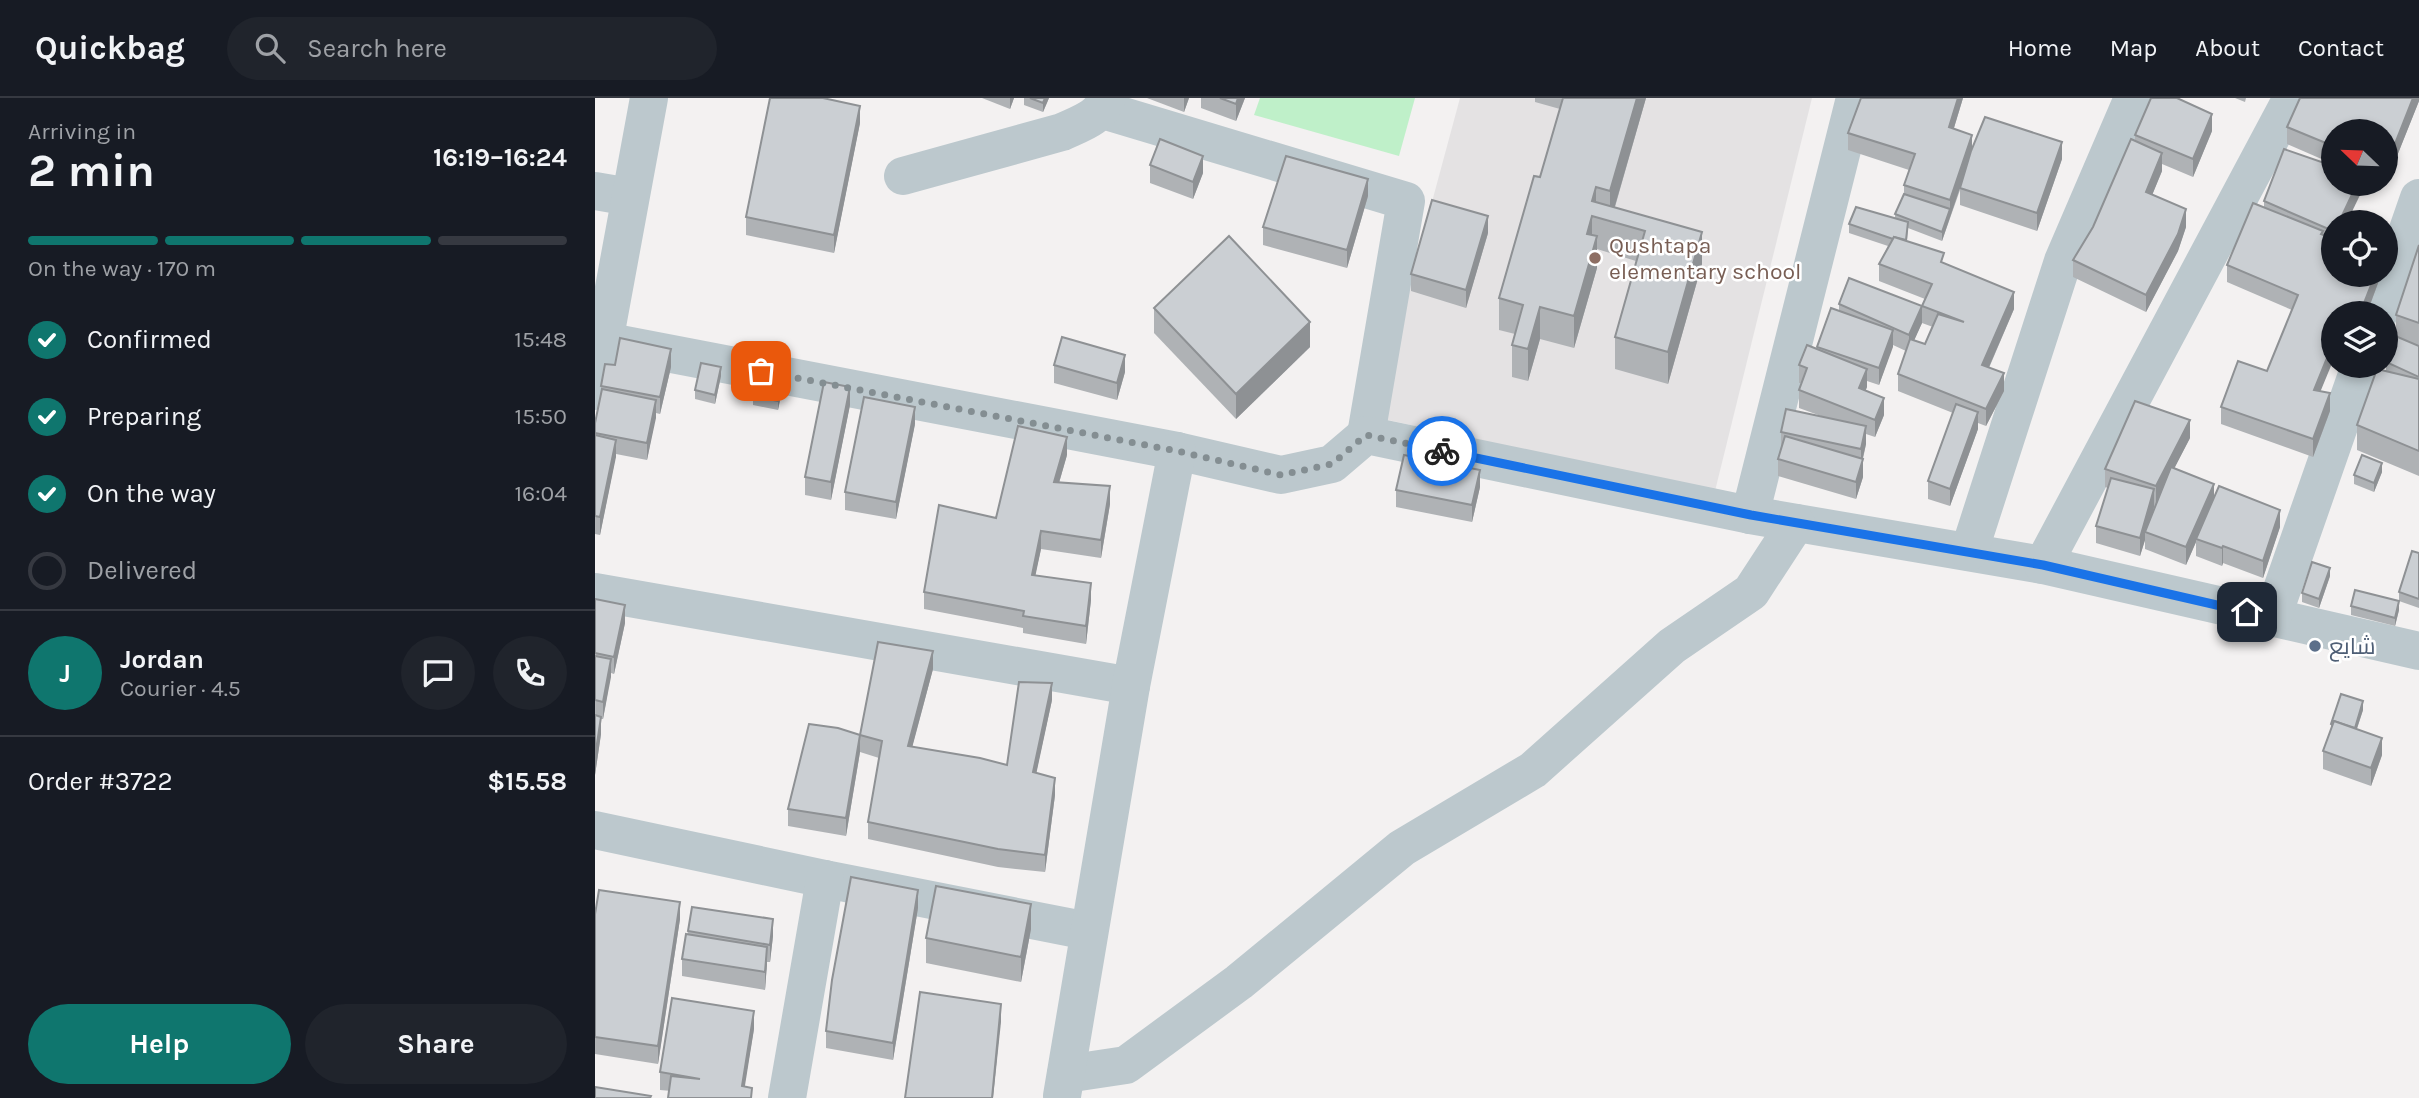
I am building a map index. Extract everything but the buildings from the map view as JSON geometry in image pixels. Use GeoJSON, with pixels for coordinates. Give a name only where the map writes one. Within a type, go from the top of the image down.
{"type":"FeatureCollection","features":[{"type":"Feature","properties":{"kind":"street"},"geometry":{"type":"LineString","coordinates":[[595,391],[604,341],[613,194],[649,98]]}},
{"type":"Feature","properties":{"kind":"street"},"geometry":{"type":"LineString","coordinates":[[1751,515],[1855,98]]}},
{"type":"Feature","properties":{"kind":"street"},"geometry":{"type":"LineString","coordinates":[[1969,552],[2063,261],[2133,98]]}},
{"type":"Feature","properties":{"kind":"street"},"geometry":{"type":"LineString","coordinates":[[2043,565],[2292,98]]}},
{"type":"Feature","properties":{"kind":"street"},"geometry":{"type":"LineString","coordinates":[[604,341],[1177,451],[1281,475],[1332,464],[1366,435],[1405,201],[1105,104],[1086,121],[1062,132],[902,176]]}},
{"type":"Feature","properties":{"kind":"street"},"geometry":{"type":"LineString","coordinates":[[2383,301],[2419,198]]}},
{"type":"Feature","properties":{"kind":"street"},"geometry":{"type":"LineString","coordinates":[[2272,618],[2356,378]]}},
{"type":"Feature","properties":{"kind":"street"},"geometry":{"type":"LineString","coordinates":[[1366,435],[1751,515],[2043,565],[2419,651]]}},
{"type":"Feature","properties":{"kind":"street"},"geometry":{"type":"LineString","coordinates":[[1177,451],[1131,686],[1064,1086],[1126,1065],[1239,982],[1402,848],[1533,770],[1672,646],[1751,592],[1795,523]]}},
{"type":"Feature","properties":{"kind":"street"},"geometry":{"type":"LineString","coordinates":[[595,592],[1131,686]]}},
{"type":"Feature","properties":{"kind":"street"},"geometry":{"type":"LineString","coordinates":[[595,830],[1088,931]]}},
{"type":"Feature","properties":{"kind":"street"},"geometry":{"type":"LineString","coordinates":[[787,1098],[825,879]]}},
{"type":"Feature","properties":{"kind":"shaded area","name":"Qushtapa elementary school"},"geometry":{"type":"Polygon","coordinates":[[[1460,98],[1812,98],[1715,491],[1374,417],[1460,98]]]}},
{"type":"Feature","properties":{"kind":"green space"},"geometry":{"type":"Polygon","coordinates":[[[1260,98],[1415,98],[1399,156],[1254,115],[1260,98]]]}},
{"type":"Feature","properties":{"kind":"way so far"},"geometry":{"type":"LineString","coordinates":[[761,371],[1177,451],[1281,475],[1332,464],[1366,435],[1442,451]]}},
{"type":"Feature","properties":{"kind":"place","name":"Qushtapa elementary school"},"geometry":{"type":"Point","coordinates":[1595,258]}},
{"type":"Feature","properties":{"kind":"place","name":"شايع"},"geometry":{"type":"Point","coordinates":[2315,646]}},
{"type":"Feature","properties":{"kind":"route"},"geometry":{"type":"LineString","coordinates":[[1442,451],[1751,515],[2043,565],[2247,612]]}}]}
